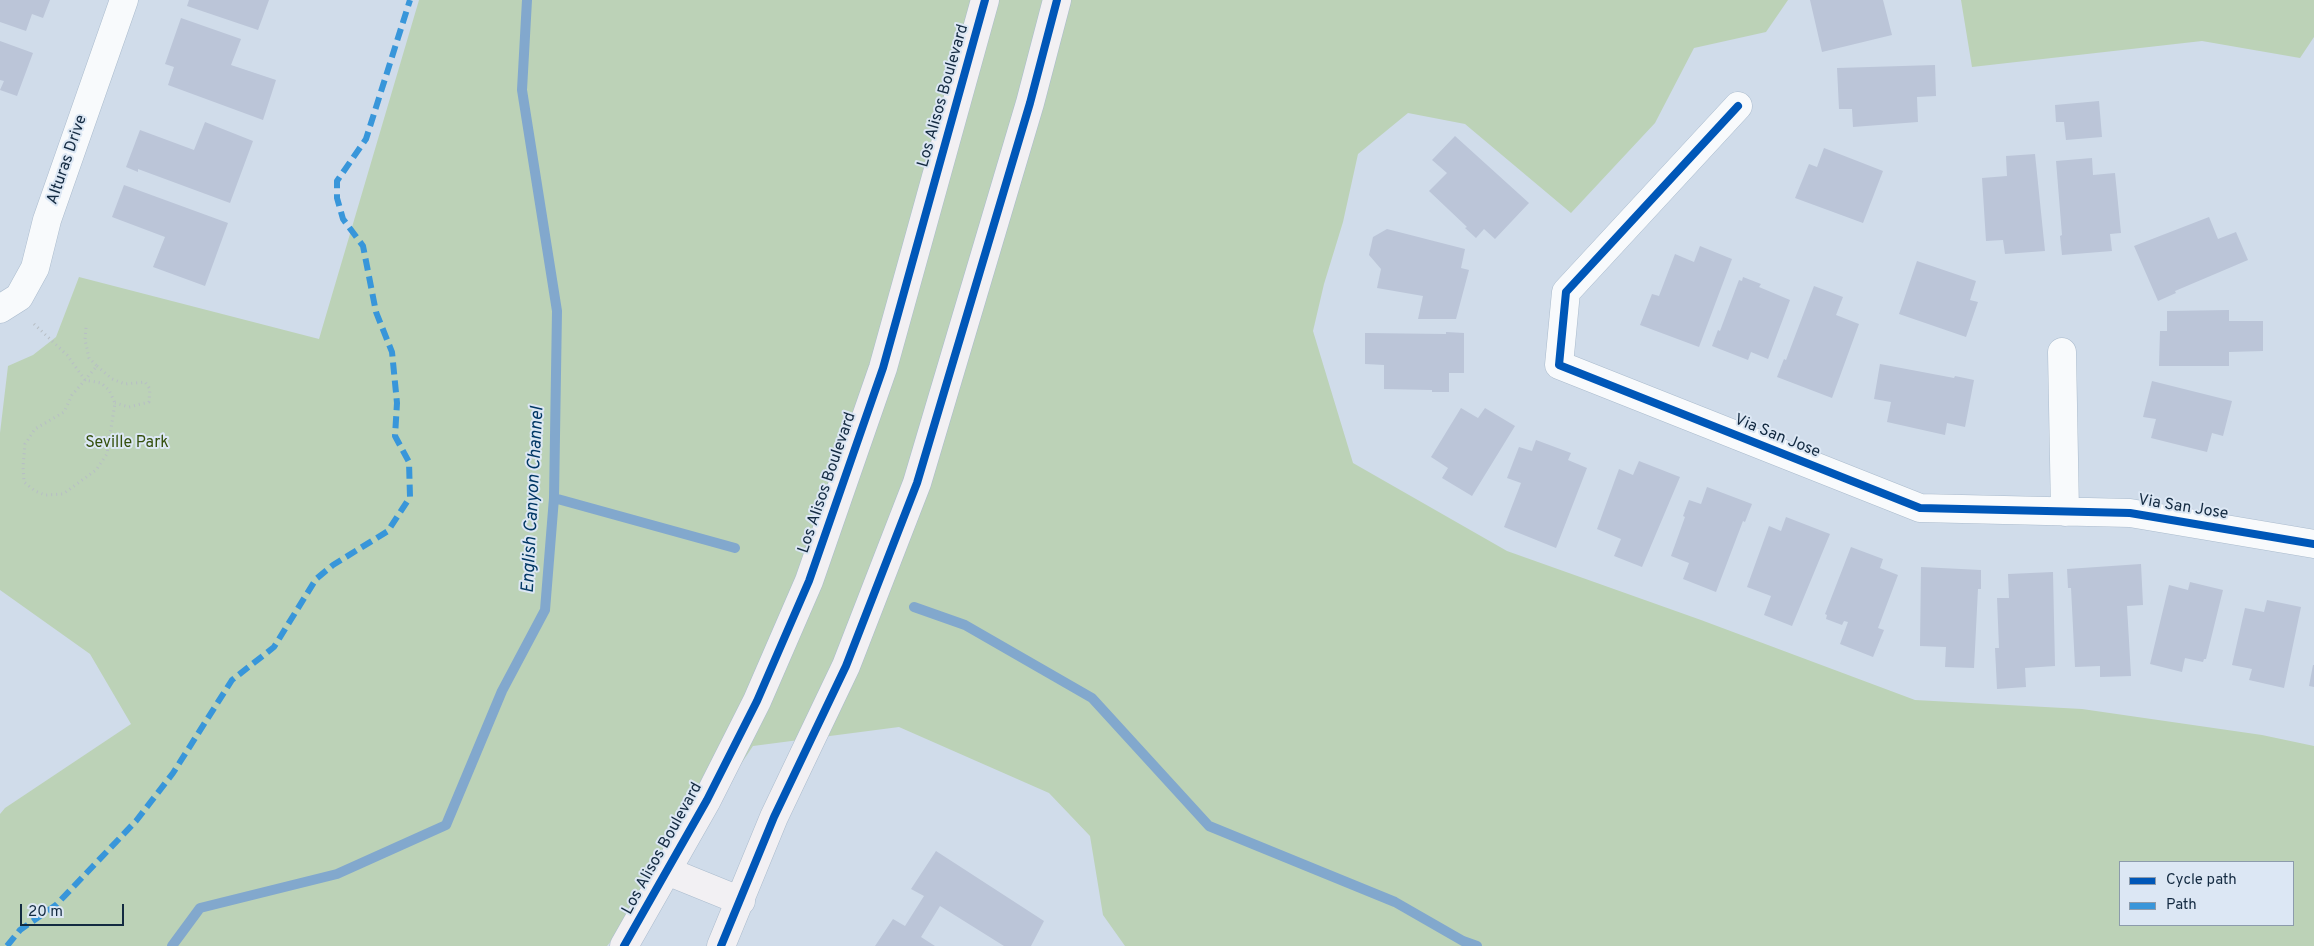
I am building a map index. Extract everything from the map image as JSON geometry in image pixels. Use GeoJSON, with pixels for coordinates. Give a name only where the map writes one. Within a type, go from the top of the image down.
{"type":"FeatureCollection","features":[{"type":"Feature","properties":{"kind":"main road","name":"Los Alisos Boulevard"},"geometry":{"type":"LineString","coordinates":[[624,946],[707,800],[757,701],[809,581],[883,368],[985,0]]}},
{"type":"Feature","properties":{"kind":"main road"},"geometry":{"type":"LineString","coordinates":[[721,946],[774,817],[846,666],[917,484],[1030,103],[1057,0]]}},
{"type":"Feature","properties":{"kind":"main road"},"geometry":{"type":"LineString","coordinates":[[667,871],[741,901]]}},
{"type":"Feature","properties":{"kind":"street","name":"Alturas Drive"},"geometry":{"type":"LineString","coordinates":[[0,309],[19,297],[35,268],[47,220],[124,0]]}},
{"type":"Feature","properties":{"kind":"street","name":"Via San Jose"},"geometry":{"type":"LineString","coordinates":[[1738,106],[1566,292],[1560,365],[1920,508],[2130,513],[2314,544]]}},
{"type":"Feature","properties":{"kind":"street"},"geometry":{"type":"LineString","coordinates":[[2062,352],[2065,512]]}},
{"type":"Feature","properties":{"kind":"path"},"geometry":{"type":"LineString","coordinates":[[86,327],[85,340],[89,358],[97,366],[112,379],[125,384],[145,382],[150,389],[149,402],[129,407],[115,403]]}},
{"type":"Feature","properties":{"kind":"path"},"geometry":{"type":"LineString","coordinates":[[44,334],[67,355],[85,380],[101,383],[109,390],[115,403],[108,454],[96,470],[63,494],[45,495],[35,491],[24,482],[25,444],[35,429],[64,412],[72,395],[85,380],[97,366]]}},
{"type":"Feature","properties":{"kind":"green space","name":"Seville Park"},"geometry":{"type":"Polygon","coordinates":[[[419,0],[1788,0],[1766,32],[1694,48],[1655,123],[1571,213],[1465,124],[1408,113],[1358,154],[1343,222],[1324,284],[1313,331],[1353,463],[1507,551],[1701,620],[1915,700],[2082,709],[2262,735],[2314,746],[2314,946],[1125,946],[1103,915],[1090,836],[1049,793],[899,727],[753,746],[659,886],[607,946],[0,946],[0,814],[5,808],[131,724],[90,654],[0,590],[0,433],[8,366],[33,355],[56,337],[79,277],[319,339],[419,0]]]}},
{"type":"Feature","properties":{"kind":"green space"},"geometry":{"type":"Polygon","coordinates":[[[1961,0],[2314,0],[2314,37],[2300,58],[2202,41],[1972,67],[1961,0]]]}},
{"type":"Feature","properties":{"kind":"building"},"geometry":{"type":"Polygon","coordinates":[[[0,0],[50,0],[43,18],[32,14],[26,31],[0,22],[0,0]]]}},
{"type":"Feature","properties":{"kind":"building"},"geometry":{"type":"Polygon","coordinates":[[[189,0],[269,0],[258,30],[187,6],[189,0]]]}},
{"type":"Feature","properties":{"kind":"building"},"geometry":{"type":"Polygon","coordinates":[[[1810,0],[1883,0],[1892,35],[1822,52],[1810,0]]]}},
{"type":"Feature","properties":{"kind":"building"},"geometry":{"type":"Polygon","coordinates":[[[181,18],[241,39],[231,65],[276,80],[263,120],[168,85],[174,67],[165,64],[181,18]]]}},
{"type":"Feature","properties":{"kind":"building"},"geometry":{"type":"Polygon","coordinates":[[[0,41],[33,53],[17,96],[0,90],[4,81],[0,80],[0,41]]]}},
{"type":"Feature","properties":{"kind":"building"},"geometry":{"type":"Polygon","coordinates":[[[1935,65],[1936,96],[1917,97],[1918,122],[1853,127],[1852,109],[1839,109],[1837,68],[1935,65]]]}},
{"type":"Feature","properties":{"kind":"building"},"geometry":{"type":"Polygon","coordinates":[[[2099,101],[2102,137],[2066,140],[2064,122],[2056,122],[2055,105],[2099,101]]]}},
{"type":"Feature","properties":{"kind":"building"},"geometry":{"type":"Polygon","coordinates":[[[205,122],[253,141],[230,203],[138,169],[138,172],[126,167],[140,130],[194,150],[205,122]]]}},
{"type":"Feature","properties":{"kind":"building"},"geometry":{"type":"Polygon","coordinates":[[[1455,136],[1529,203],[1495,239],[1484,229],[1476,238],[1429,191],[1447,173],[1432,160],[1455,136]]]}},
{"type":"Feature","properties":{"kind":"building"},"geometry":{"type":"Polygon","coordinates":[[[1824,148],[1883,171],[1863,223],[1795,198],[1809,164],[1817,167],[1824,148]]]}},
{"type":"Feature","properties":{"kind":"building"},"geometry":{"type":"Polygon","coordinates":[[[2035,154],[2045,251],[2005,254],[2003,240],[1986,241],[1982,178],[2007,176],[2006,156],[2035,154]]]}},
{"type":"Feature","properties":{"kind":"building"},"geometry":{"type":"Polygon","coordinates":[[[2092,158],[2093,175],[2115,173],[2121,233],[2110,234],[2112,251],[2062,255],[2056,161],[2092,158]]]}},
{"type":"Feature","properties":{"kind":"building"},"geometry":{"type":"Polygon","coordinates":[[[124,185],[228,223],[205,286],[153,267],[165,237],[112,217],[124,185]]]}},
{"type":"Feature","properties":{"kind":"building"},"geometry":{"type":"Polygon","coordinates":[[[2209,217],[2218,239],[2236,232],[2248,260],[2175,291],[2176,293],[2158,301],[2134,246],[2209,217]]]}},
{"type":"Feature","properties":{"kind":"building"},"geometry":{"type":"Polygon","coordinates":[[[1387,229],[1465,249],[1461,268],[1469,270],[1456,319],[1418,319],[1423,296],[1377,288],[1381,269],[1369,255],[1373,237],[1387,229]]]}},
{"type":"Feature","properties":{"kind":"building"},"geometry":{"type":"Polygon","coordinates":[[[1700,246],[1732,259],[1699,347],[1640,325],[1652,294],[1659,296],[1675,254],[1694,262],[1700,246]]]}},
{"type":"Feature","properties":{"kind":"building"},"geometry":{"type":"Polygon","coordinates":[[[1917,261],[1976,281],[1970,300],[1978,302],[1966,337],[1899,314],[1917,261]]]}},
{"type":"Feature","properties":{"kind":"building"},"geometry":{"type":"Polygon","coordinates":[[[1743,277],[1761,284],[1759,287],[1790,300],[1768,359],[1751,352],[1748,360],[1712,346],[1718,330],[1720,331],[1739,280],[1742,281],[1743,277]]]}},
{"type":"Feature","properties":{"kind":"building"},"geometry":{"type":"Polygon","coordinates":[[[1814,286],[1843,297],[1836,315],[1859,324],[1832,398],[1777,377],[1784,359],[1786,360],[1814,286]]]}},
{"type":"Feature","properties":{"kind":"building"},"geometry":{"type":"Polygon","coordinates":[[[2229,310],[2229,321],[2263,321],[2263,351],[2229,352],[2229,366],[2159,366],[2160,331],[2167,331],[2167,311],[2229,310]]]}},
{"type":"Feature","properties":{"kind":"building"},"geometry":{"type":"Polygon","coordinates":[[[1446,332],[1464,333],[1464,373],[1449,373],[1449,392],[1384,389],[1384,365],[1365,364],[1365,333],[1446,334],[1446,332]]]}},
{"type":"Feature","properties":{"kind":"building"},"geometry":{"type":"Polygon","coordinates":[[[1880,364],[1974,380],[1965,427],[1947,423],[1945,435],[1887,422],[1891,402],[1874,399],[1880,364]]]}},
{"type":"Feature","properties":{"kind":"building"},"geometry":{"type":"Polygon","coordinates":[[[2152,381],[2232,401],[2223,436],[2212,433],[2207,452],[2151,438],[2156,419],[2143,417],[2152,381]]]}},
{"type":"Feature","properties":{"kind":"building"},"geometry":{"type":"Polygon","coordinates":[[[1461,408],[1478,418],[1485,408],[1515,426],[1472,496],[1442,478],[1448,468],[1431,457],[1461,408]]]}},
{"type":"Feature","properties":{"kind":"building"},"geometry":{"type":"Polygon","coordinates":[[[1536,440],[1571,453],[1568,460],[1587,468],[1556,548],[1504,527],[1521,483],[1507,478],[1519,447],[1532,451],[1536,440]]]}},
{"type":"Feature","properties":{"kind":"building"},"geometry":{"type":"Polygon","coordinates":[[[1639,461],[1680,477],[1642,567],[1614,556],[1621,539],[1597,529],[1619,469],[1633,475],[1639,461]]]}},
{"type":"Feature","properties":{"kind":"building"},"geometry":{"type":"Polygon","coordinates":[[[1707,487],[1752,504],[1745,522],[1743,521],[1716,592],[1683,579],[1689,563],[1671,556],[1689,500],[1701,504],[1707,487]]]}},
{"type":"Feature","properties":{"kind":"building"},"geometry":{"type":"Polygon","coordinates":[[[1786,517],[1830,534],[1792,626],[1764,615],[1771,596],[1747,587],[1769,526],[1781,531],[1786,517]]]}},
{"type":"Feature","properties":{"kind":"building"},"geometry":{"type":"Polygon","coordinates":[[[1851,547],[1883,559],[1880,568],[1898,575],[1878,628],[1884,630],[1873,657],[1840,644],[1848,622],[1844,621],[1842,625],[1826,619],[1827,615],[1825,614],[1851,547]]]}},
{"type":"Feature","properties":{"kind":"building"},"geometry":{"type":"Polygon","coordinates":[[[2141,564],[2143,605],[2127,606],[2131,676],[2100,677],[2100,666],[2075,667],[2071,588],[2068,588],[2067,569],[2141,564]]]}},
{"type":"Feature","properties":{"kind":"building"},"geometry":{"type":"Polygon","coordinates":[[[1921,567],[1981,570],[1981,589],[1978,589],[1974,668],[1945,667],[1946,647],[1920,646],[1921,567]]]}},
{"type":"Feature","properties":{"kind":"building"},"geometry":{"type":"Polygon","coordinates":[[[2053,572],[2055,666],[2025,668],[2026,687],[1997,689],[1995,648],[1999,648],[1997,598],[2009,598],[2008,574],[2053,572]]]}},
{"type":"Feature","properties":{"kind":"building"},"geometry":{"type":"Polygon","coordinates":[[[2190,582],[2223,590],[2206,659],[2203,662],[2185,658],[2182,672],[2150,664],[2169,585],[2188,590],[2190,582]]]}},
{"type":"Feature","properties":{"kind":"building"},"geometry":{"type":"Polygon","coordinates":[[[2267,600],[2301,607],[2284,688],[2249,680],[2252,669],[2232,665],[2245,608],[2264,612],[2267,600]]]}},
{"type":"Feature","properties":{"kind":"building"},"geometry":{"type":"Polygon","coordinates":[[[2314,665],[2314,687],[2309,686],[2314,665]]]}},
{"type":"Feature","properties":{"kind":"building"},"geometry":{"type":"Polygon","coordinates":[[[936,851],[1044,921],[1031,946],[1004,946],[940,906],[921,937],[935,946],[875,946],[893,919],[905,926],[924,896],[911,889],[936,851]]]}},
{"type":"Feature","properties":{"kind":"waterway","name":"English Canyon Channel"},"geometry":{"type":"LineString","coordinates":[[172,946],[200,908],[337,874],[446,825],[502,691],[545,610],[554,498],[557,311],[522,90],[527,0]]}},
{"type":"Feature","properties":{"kind":"waterway"},"geometry":{"type":"LineString","coordinates":[[554,498],[735,548]]}},
{"type":"Feature","properties":{"kind":"waterway"},"geometry":{"type":"LineString","coordinates":[[914,607],[965,625],[1092,698],[1209,826],[1395,902],[1463,941],[1477,946]]}},
{"type":"Feature","properties":{"kind":"marked path"},"geometry":{"type":"LineString","coordinates":[[7,946],[20,930],[56,905],[136,821],[173,773],[232,680],[274,647],[316,579],[333,565],[388,531],[410,497],[409,462],[395,436],[397,403],[392,352],[376,312],[363,246],[343,219],[337,198],[337,181],[366,139],[410,0]]}},
{"type":"Feature","properties":{"kind":"cycle path"},"geometry":{"type":"LineString","coordinates":[[624,946],[707,800],[757,701],[809,581],[883,368],[985,0]]}},
{"type":"Feature","properties":{"kind":"cycle path"},"geometry":{"type":"LineString","coordinates":[[721,946],[774,817],[846,666],[917,483],[1030,103],[1057,0]]}},
{"type":"Feature","properties":{"kind":"cycle path"},"geometry":{"type":"LineString","coordinates":[[1738,106],[1566,292],[1559,365],[1920,508],[2130,513],[2314,544]]}}]}
